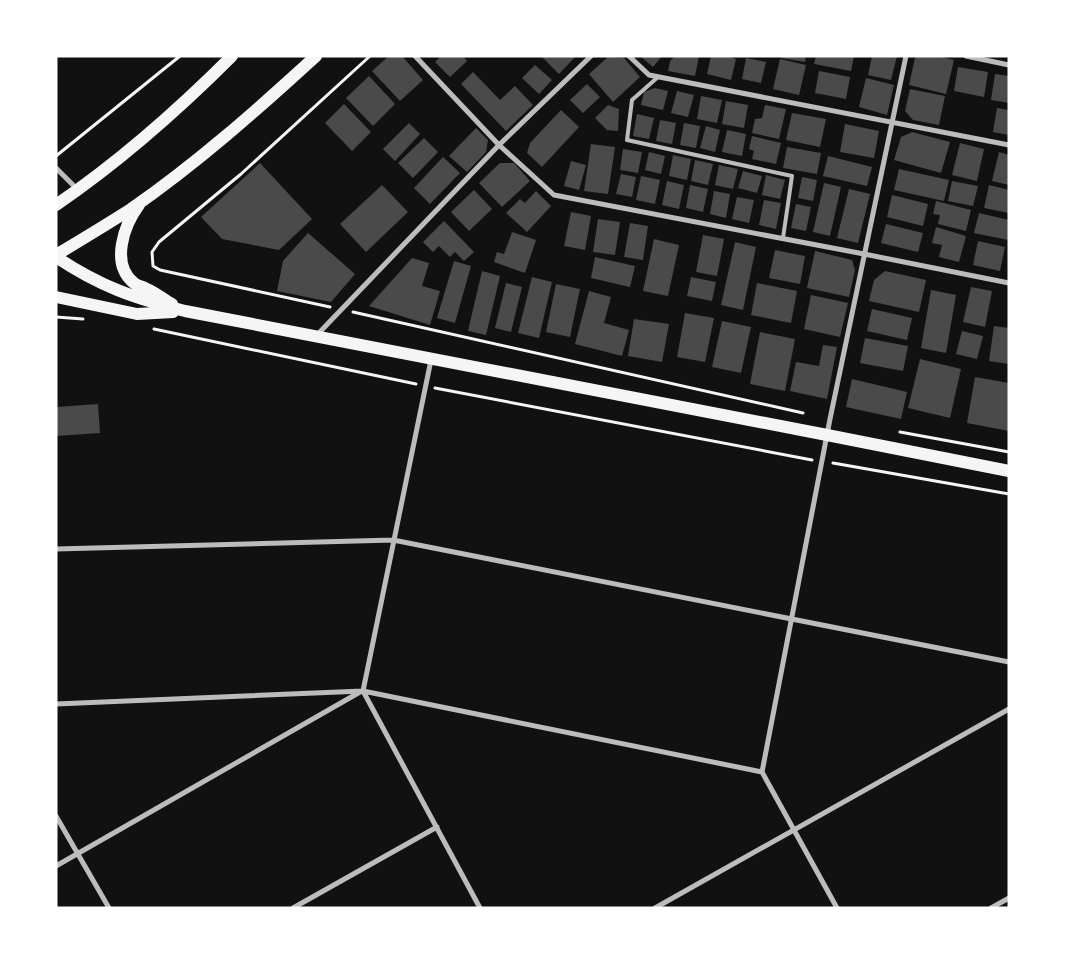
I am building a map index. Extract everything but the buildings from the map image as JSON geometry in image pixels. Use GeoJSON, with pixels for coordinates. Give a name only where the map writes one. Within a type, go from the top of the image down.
{"type":"FeatureCollection","features":[{"type":"Feature","properties":{"kind":"main road"},"geometry":{"type":"LineString","coordinates":[[56,205],[102,172],[166,118],[232,56]]}},
{"type":"Feature","properties":{"kind":"main road"},"geometry":{"type":"LineString","coordinates":[[316,56],[229,133],[144,199],[56,256],[86,276],[118,292],[185,312],[1009,471]]}},
{"type":"Feature","properties":{"kind":"main road"},"geometry":{"type":"LineString","coordinates":[[144,199],[126,227],[123,237],[123,266],[127,275],[135,284],[185,312]]}},
{"type":"Feature","properties":{"kind":"main road"},"geometry":{"type":"LineString","coordinates":[[56,297],[137,314],[185,312]]}},
{"type":"Feature","properties":{"kind":"street"},"geometry":{"type":"LineString","coordinates":[[415,56],[499,145],[554,195],[1009,283]]}},
{"type":"Feature","properties":{"kind":"street"},"geometry":{"type":"LineString","coordinates":[[315,337],[499,145],[591,56]]}},
{"type":"Feature","properties":{"kind":"street"},"geometry":{"type":"LineString","coordinates":[[629,56],[649,75],[1009,145]]}},
{"type":"Feature","properties":{"kind":"street"},"geometry":{"type":"LineString","coordinates":[[837,908],[762,772],[830,419],[906,56]]}},
{"type":"Feature","properties":{"kind":"street"},"geometry":{"type":"LineString","coordinates":[[966,56],[1009,64]]}},
{"type":"Feature","properties":{"kind":"street"},"geometry":{"type":"LineString","coordinates":[[56,168],[78,190]]}},
{"type":"Feature","properties":{"kind":"street"},"geometry":{"type":"LineString","coordinates":[[431,360],[363,691],[480,908]]}},
{"type":"Feature","properties":{"kind":"street"},"geometry":{"type":"LineString","coordinates":[[56,550],[393,540],[1009,662]]}},
{"type":"Feature","properties":{"kind":"street"},"geometry":{"type":"LineString","coordinates":[[56,866],[363,691]]}},
{"type":"Feature","properties":{"kind":"street"},"geometry":{"type":"LineString","coordinates":[[56,704],[363,691],[762,772]]}},
{"type":"Feature","properties":{"kind":"street"},"geometry":{"type":"LineString","coordinates":[[655,908],[1009,709]]}},
{"type":"Feature","properties":{"kind":"street"},"geometry":{"type":"LineString","coordinates":[[56,816],[109,908]]}},
{"type":"Feature","properties":{"kind":"street"},"geometry":{"type":"LineString","coordinates":[[293,908],[436,827]]}},
{"type":"Feature","properties":{"kind":"street"},"geometry":{"type":"LineString","coordinates":[[992,908],[1008,900]]}},
{"type":"Feature","properties":{"kind":"lane"},"geometry":{"type":"LineString","coordinates":[[658,77],[632,100],[627,140],[792,176],[783,238]]}},
{"type":"Feature","properties":{"kind":"path"},"geometry":{"type":"LineString","coordinates":[[56,156],[180,56]]}},
{"type":"Feature","properties":{"kind":"path"},"geometry":{"type":"LineString","coordinates":[[370,56],[241,174],[159,242],[152,252],[153,266],[160,270],[830,419]]}},
{"type":"Feature","properties":{"kind":"path"},"geometry":{"type":"LineString","coordinates":[[153,329],[425,386],[822,461],[1009,494]]}},
{"type":"Feature","properties":{"kind":"path"},"geometry":{"type":"LineString","coordinates":[[896,432],[1009,452]]}}]}
